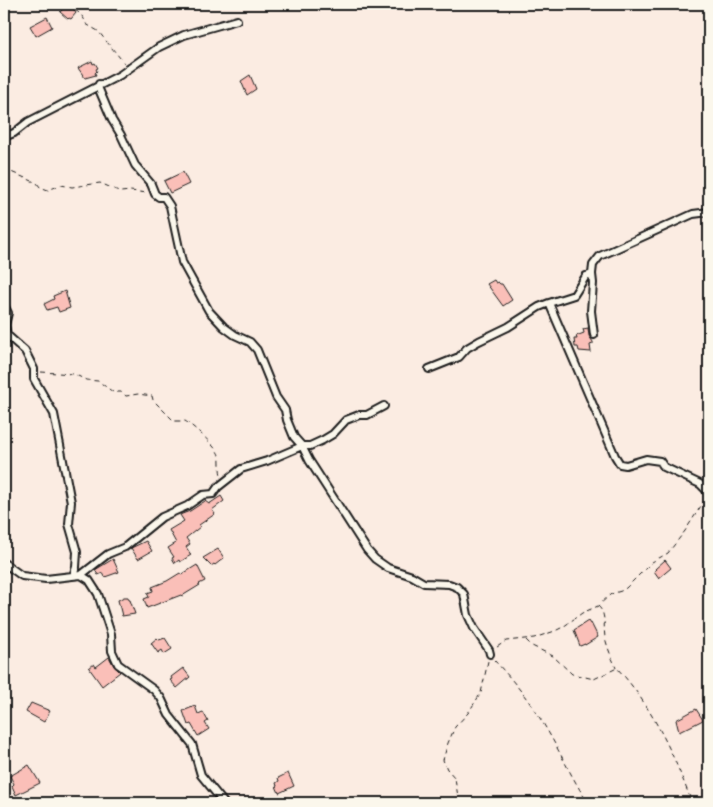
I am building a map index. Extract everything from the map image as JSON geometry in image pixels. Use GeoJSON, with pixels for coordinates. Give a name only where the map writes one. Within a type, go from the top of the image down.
{"type":"FeatureCollection","features":[{"type":"Feature","properties":{"kind":"street"},"geometry":{"type":"LineString","coordinates":[[4,137],[14,133],[28,122],[79,97],[99,84],[120,75],[159,47],[184,36],[237,20]]}},
{"type":"Feature","properties":{"kind":"street"},"geometry":{"type":"LineString","coordinates":[[99,84],[98,87],[112,120],[121,134],[135,165],[151,184],[155,194],[159,197],[164,197],[170,206],[182,262],[205,304],[224,327],[250,342],[257,350],[276,397],[285,410],[294,437],[302,446],[367,550],[388,568],[412,576],[424,583],[449,584],[457,587],[464,594],[468,615],[474,628],[489,650],[490,655]]}},
{"type":"Feature","properties":{"kind":"street"},"geometry":{"type":"LineString","coordinates":[[594,335],[591,311],[592,274],[593,266],[600,256],[693,214],[709,212]]}},
{"type":"Feature","properties":{"kind":"street"},"geometry":{"type":"LineString","coordinates":[[429,369],[459,357],[467,348],[508,327],[539,307],[574,295],[586,276],[592,274]]}},
{"type":"Feature","properties":{"kind":"street"},"geometry":{"type":"LineString","coordinates":[[549,303],[565,344],[620,464],[626,465],[646,459],[660,461],[664,466],[700,484],[709,493]]}},
{"type":"Feature","properties":{"kind":"street"},"geometry":{"type":"LineString","coordinates":[[4,305],[8,313],[5,325],[7,335],[25,352],[34,369],[34,379],[54,414],[71,502],[69,524],[76,552],[76,568],[73,576]]}},
{"type":"Feature","properties":{"kind":"street"},"geometry":{"type":"LineString","coordinates":[[4,563],[22,576],[46,579],[80,575],[108,554],[125,547],[154,521],[187,506],[196,498],[213,494],[224,482],[241,470],[302,446],[310,446],[333,434],[346,420],[359,415],[367,416],[384,406]]}},
{"type":"Feature","properties":{"kind":"street"},"geometry":{"type":"LineString","coordinates":[[80,575],[89,580],[98,594],[111,634],[112,651],[118,664],[154,690],[161,698],[169,715],[192,744],[201,775],[224,803]]}},
{"type":"Feature","properties":{"kind":"path"},"geometry":{"type":"LineString","coordinates":[[58,4],[72,7],[85,18],[86,24],[98,31],[129,69]]}},
{"type":"Feature","properties":{"kind":"path"},"geometry":{"type":"LineString","coordinates":[[4,168],[37,183],[45,190],[61,185],[72,187],[100,183],[121,192],[130,191],[155,194]]}},
{"type":"Feature","properties":{"kind":"path"},"geometry":{"type":"LineString","coordinates":[[34,369],[48,373],[74,374],[86,380],[98,381],[112,392],[121,392],[126,396],[138,394],[152,396],[174,421],[185,421],[200,435],[205,437],[219,455],[218,466],[224,482]]}},
{"type":"Feature","properties":{"kind":"path"},"geometry":{"type":"LineString","coordinates":[[459,803],[455,778],[447,769],[443,760],[455,726],[468,714],[481,693],[490,655],[506,641],[525,639],[563,628],[582,613],[598,606],[606,597],[626,588],[652,562],[668,553],[685,531],[709,493]]}},
{"type":"Feature","properties":{"kind":"path"},"geometry":{"type":"LineString","coordinates":[[598,606],[601,608],[604,620],[605,638],[617,668],[650,711],[678,768],[692,803]]}},
{"type":"Feature","properties":{"kind":"path"},"geometry":{"type":"LineString","coordinates":[[525,639],[532,646],[554,656],[572,674],[594,679],[617,668]]}},
{"type":"Feature","properties":{"kind":"path"},"geometry":{"type":"LineString","coordinates":[[490,655],[516,684],[539,716],[588,803]]}},
{"type":"Feature","properties":{"kind":"building"},"geometry":{"type":"Polygon","coordinates":[[[74,4],[88,4],[74,10],[76,13],[71,19],[68,19],[60,12],[66,6],[69,9],[74,4]]]}},
{"type":"Feature","properties":{"kind":"building"},"geometry":{"type":"Polygon","coordinates":[[[47,17],[52,27],[36,36],[30,26],[47,17]]]}},
{"type":"Feature","properties":{"kind":"building"},"geometry":{"type":"Polygon","coordinates":[[[92,61],[98,68],[96,69],[96,75],[85,78],[78,68],[92,61]]]}},
{"type":"Feature","properties":{"kind":"building"},"geometry":{"type":"Polygon","coordinates":[[[250,75],[256,89],[247,95],[241,81],[250,75]]]}},
{"type":"Feature","properties":{"kind":"building"},"geometry":{"type":"Polygon","coordinates":[[[183,172],[189,184],[170,193],[164,181],[183,172]]]}},
{"type":"Feature","properties":{"kind":"building"},"geometry":{"type":"Polygon","coordinates":[[[494,280],[496,283],[502,284],[512,300],[503,306],[487,284],[494,280]]]}},
{"type":"Feature","properties":{"kind":"building"},"geometry":{"type":"Polygon","coordinates":[[[65,291],[70,308],[59,312],[57,307],[47,310],[44,304],[54,299],[53,296],[65,291]]]}},
{"type":"Feature","properties":{"kind":"building"},"geometry":{"type":"Polygon","coordinates":[[[588,328],[589,336],[593,342],[590,345],[591,352],[579,351],[578,347],[575,347],[574,339],[577,339],[576,336],[584,333],[583,329],[588,328]]]}},
{"type":"Feature","properties":{"kind":"building"},"geometry":{"type":"Polygon","coordinates":[[[221,496],[224,501],[212,510],[215,514],[199,525],[200,527],[186,538],[190,544],[186,547],[191,555],[175,563],[172,558],[174,557],[168,548],[176,543],[169,530],[184,521],[180,515],[205,501],[209,504],[221,496]]]}},
{"type":"Feature","properties":{"kind":"building"},"geometry":{"type":"Polygon","coordinates":[[[146,541],[152,551],[138,559],[131,548],[146,541]]]}},
{"type":"Feature","properties":{"kind":"building"},"geometry":{"type":"Polygon","coordinates":[[[218,549],[224,558],[211,566],[203,558],[218,549]]]}},
{"type":"Feature","properties":{"kind":"building"},"geometry":{"type":"Polygon","coordinates":[[[113,559],[119,572],[105,577],[103,573],[98,575],[95,570],[113,559]]]}},
{"type":"Feature","properties":{"kind":"building"},"geometry":{"type":"Polygon","coordinates":[[[665,560],[671,568],[659,578],[654,571],[665,560]]]}},
{"type":"Feature","properties":{"kind":"building"},"geometry":{"type":"Polygon","coordinates":[[[197,565],[205,581],[182,596],[147,608],[144,599],[149,597],[147,593],[153,591],[152,587],[180,573],[181,575],[197,565]]]}},
{"type":"Feature","properties":{"kind":"building"},"geometry":{"type":"Polygon","coordinates":[[[128,597],[130,600],[135,614],[122,616],[118,600],[128,597]]]}},
{"type":"Feature","properties":{"kind":"building"},"geometry":{"type":"Polygon","coordinates":[[[588,621],[598,637],[580,646],[574,630],[588,621]]]}},
{"type":"Feature","properties":{"kind":"building"},"geometry":{"type":"Polygon","coordinates":[[[157,638],[159,640],[165,638],[172,649],[164,654],[162,650],[158,653],[151,643],[157,638]]]}},
{"type":"Feature","properties":{"kind":"building"},"geometry":{"type":"Polygon","coordinates":[[[109,657],[120,672],[102,686],[89,668],[94,664],[96,667],[109,657]]]}},
{"type":"Feature","properties":{"kind":"building"},"geometry":{"type":"Polygon","coordinates":[[[183,668],[190,677],[177,688],[170,680],[172,679],[171,677],[183,668]]]}},
{"type":"Feature","properties":{"kind":"building"},"geometry":{"type":"Polygon","coordinates":[[[31,703],[50,711],[44,722],[26,712],[31,703]]]}},
{"type":"Feature","properties":{"kind":"building"},"geometry":{"type":"Polygon","coordinates":[[[195,706],[198,714],[203,712],[208,721],[205,723],[209,729],[198,736],[191,724],[188,725],[183,711],[195,706]]]}},
{"type":"Feature","properties":{"kind":"building"},"geometry":{"type":"Polygon","coordinates":[[[696,709],[703,720],[679,732],[676,720],[696,709]]]}},
{"type":"Feature","properties":{"kind":"building"},"geometry":{"type":"Polygon","coordinates":[[[29,765],[40,783],[16,795],[10,776],[29,765]]]}},
{"type":"Feature","properties":{"kind":"building"},"geometry":{"type":"Polygon","coordinates":[[[288,773],[294,786],[279,793],[276,786],[276,783],[279,781],[278,778],[288,773]]]}}]}
